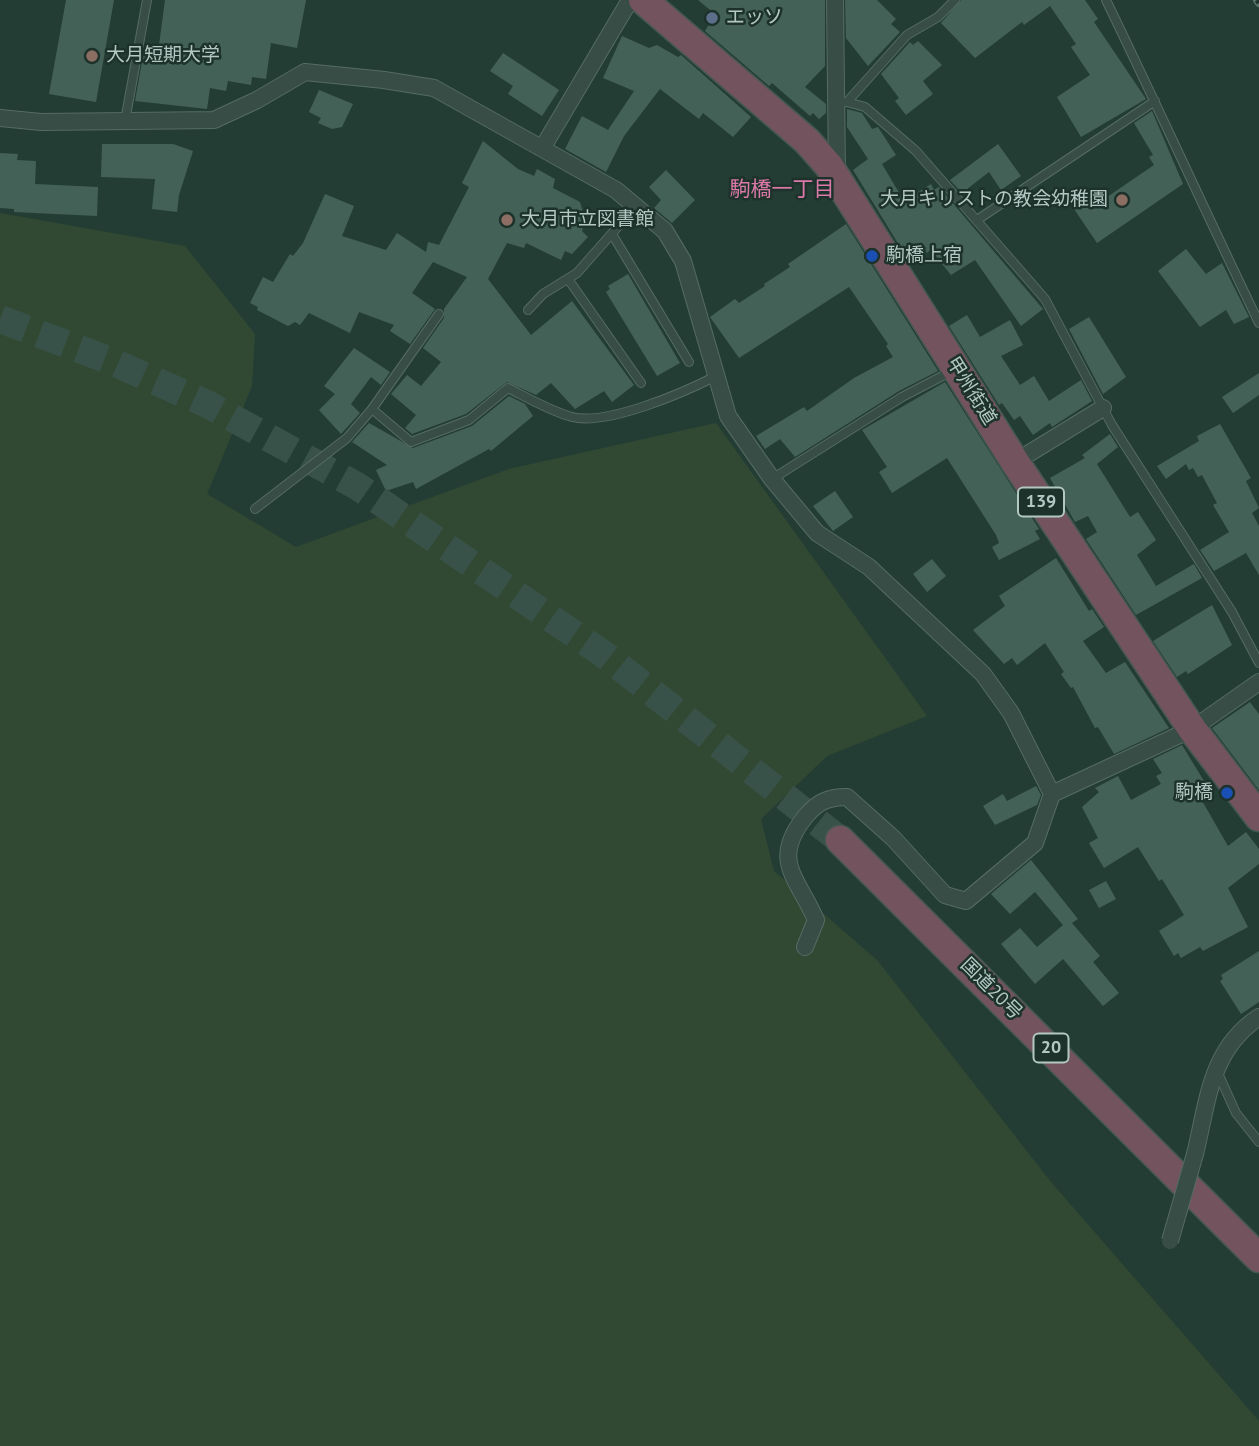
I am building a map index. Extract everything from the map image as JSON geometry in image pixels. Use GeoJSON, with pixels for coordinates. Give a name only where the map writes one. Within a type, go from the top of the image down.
{"type":"FeatureCollection","features":[{"type":"Feature","properties":{"kind":"highway","name":"甲州街道"},"geometry":{"type":"LineString","coordinates":[[643,0],[807,141],[837,177],[1015,462],[1192,729],[1259,817]]}},
{"type":"Feature","properties":{"kind":"highway","name":"国道20号"},"geometry":{"type":"LineString","coordinates":[[840,840],[1259,1258]]}},
{"type":"Feature","properties":{"kind":"street"},"geometry":{"type":"LineString","coordinates":[[544,148],[630,0]]}},
{"type":"Feature","properties":{"kind":"street"},"geometry":{"type":"LineString","coordinates":[[835,0],[841,103],[837,177]]}},
{"type":"Feature","properties":{"kind":"street"},"geometry":{"type":"LineString","coordinates":[[0,118],[41,122],[124,123],[214,120],[257,100],[305,72],[434,88],[544,148],[636,206],[665,231],[683,261],[728,416],[772,479],[817,533],[869,567],[984,674],[1011,713],[1052,794],[1035,844],[966,901],[945,895],[893,838],[847,797],[831,797],[813,806],[791,834],[787,848],[794,881],[807,899],[816,920],[805,947]]}},
{"type":"Feature","properties":{"kind":"street"},"geometry":{"type":"LineString","coordinates":[[1015,462],[1103,408]]}},
{"type":"Feature","properties":{"kind":"street"},"geometry":{"type":"LineString","coordinates":[[1052,794],[1192,729],[1259,682]]}},
{"type":"Feature","properties":{"kind":"street"},"geometry":{"type":"LineString","coordinates":[[1170,1241],[1216,1069],[1228,1043],[1240,1030],[1259,1017]]}},
{"type":"Feature","properties":{"kind":"lane"},"geometry":{"type":"LineString","coordinates":[[124,123],[147,0]]}},
{"type":"Feature","properties":{"kind":"lane"},"geometry":{"type":"LineString","coordinates":[[841,103],[907,35],[938,17],[955,0]]}},
{"type":"Feature","properties":{"kind":"lane"},"geometry":{"type":"LineString","coordinates":[[1105,0],[1259,323]]}},
{"type":"Feature","properties":{"kind":"lane"},"geometry":{"type":"LineString","coordinates":[[976,220],[1155,101]]}},
{"type":"Feature","properties":{"kind":"lane"},"geometry":{"type":"LineString","coordinates":[[841,103],[865,107],[916,151],[1045,299],[1103,408],[1232,612],[1259,663]]}},
{"type":"Feature","properties":{"kind":"lane"},"geometry":{"type":"LineString","coordinates":[[527,310],[543,294],[577,273],[636,206]]}},
{"type":"Feature","properties":{"kind":"lane"},"geometry":{"type":"LineString","coordinates":[[612,234],[689,362]]}},
{"type":"Feature","properties":{"kind":"lane"},"geometry":{"type":"LineString","coordinates":[[568,279],[640,383]]}},
{"type":"Feature","properties":{"kind":"lane"},"geometry":{"type":"LineString","coordinates":[[255,509],[346,438],[372,409],[439,314]]}},
{"type":"Feature","properties":{"kind":"lane"},"geometry":{"type":"LineString","coordinates":[[772,479],[902,397],[957,369]]}},
{"type":"Feature","properties":{"kind":"lane"},"geometry":{"type":"LineString","coordinates":[[372,409],[411,442],[469,419],[508,388],[580,418],[631,411],[683,393],[716,376]]}},
{"type":"Feature","properties":{"kind":"lane"},"geometry":{"type":"LineString","coordinates":[[1216,1069],[1236,1113],[1259,1142]]}},
{"type":"Feature","properties":{"kind":"green space"},"geometry":{"type":"Polygon","coordinates":[[[0,213],[185,246],[255,334],[252,386],[207,494],[296,547],[509,469],[716,423],[927,716],[827,756],[761,819],[774,871],[877,960],[1051,1182],[1259,1421],[1259,1446],[0,1446],[0,213]]]}},
{"type":"Feature","properties":{"kind":"building"},"geometry":{"type":"Polygon","coordinates":[[[66,0],[114,0],[96,102],[49,94],[66,0]]]}},
{"type":"Feature","properties":{"kind":"building"},"geometry":{"type":"Polygon","coordinates":[[[165,0],[306,0],[297,48],[271,43],[266,79],[252,77],[251,85],[228,81],[226,91],[210,88],[207,109],[135,101],[144,51],[158,53],[165,0]]]}},
{"type":"Feature","properties":{"kind":"building"},"geometry":{"type":"Polygon","coordinates":[[[698,0],[825,0],[825,66],[805,87],[826,104],[826,113],[819,119],[813,113],[810,116],[772,83],[769,86],[705,31],[715,14],[698,0]]]}},
{"type":"Feature","properties":{"kind":"building"},"geometry":{"type":"Polygon","coordinates":[[[845,0],[877,0],[896,19],[891,24],[900,32],[868,66],[846,38],[845,0]]]}},
{"type":"Feature","properties":{"kind":"building"},"geometry":{"type":"Polygon","coordinates":[[[961,0],[1085,0],[1098,19],[1094,22],[1146,99],[1081,137],[1057,97],[1090,75],[1071,47],[1076,44],[1050,6],[1024,25],[1022,22],[975,58],[941,23],[961,0]]]}},
{"type":"Feature","properties":{"kind":"building"},"geometry":{"type":"Polygon","coordinates":[[[622,36],[649,48],[657,45],[678,57],[681,55],[751,117],[733,137],[703,113],[699,119],[660,89],[624,136],[606,172],[565,149],[582,116],[608,130],[634,91],[603,78],[622,36]]]}},
{"type":"Feature","properties":{"kind":"building"},"geometry":{"type":"Polygon","coordinates":[[[918,41],[942,65],[923,81],[933,94],[906,115],[895,101],[899,98],[881,74],[910,42],[913,45],[918,41]]]}},
{"type":"Feature","properties":{"kind":"building"},"geometry":{"type":"Polygon","coordinates":[[[503,53],[559,90],[542,116],[508,94],[513,86],[490,71],[503,53]]]}},
{"type":"Feature","properties":{"kind":"building"},"geometry":{"type":"Polygon","coordinates":[[[319,90],[353,104],[342,127],[332,129],[318,123],[321,118],[309,112],[319,90]]]}},
{"type":"Feature","properties":{"kind":"building"},"geometry":{"type":"Polygon","coordinates":[[[847,109],[862,113],[872,129],[878,127],[896,155],[882,164],[901,196],[907,192],[910,197],[931,184],[934,190],[939,187],[1043,309],[1021,326],[975,260],[951,275],[931,250],[910,263],[853,170],[868,159],[847,127],[847,109]]]}},
{"type":"Feature","properties":{"kind":"building"},"geometry":{"type":"Polygon","coordinates":[[[1152,111],[1183,184],[1097,243],[1068,200],[1084,190],[1094,206],[1154,165],[1149,157],[1153,155],[1134,123],[1152,111]]]}},
{"type":"Feature","properties":{"kind":"building"},"geometry":{"type":"Polygon","coordinates":[[[483,141],[518,169],[534,176],[537,169],[555,179],[553,188],[580,202],[585,218],[582,231],[588,237],[572,254],[565,251],[561,260],[526,243],[524,248],[507,243],[488,279],[531,335],[572,301],[634,385],[612,402],[604,391],[575,409],[551,383],[536,395],[507,382],[466,414],[412,434],[405,428],[416,415],[391,394],[407,375],[421,386],[441,362],[423,348],[444,318],[444,309],[467,277],[433,262],[412,293],[435,309],[410,344],[390,331],[394,325],[359,312],[350,333],[309,313],[300,325],[295,322],[288,326],[257,310],[258,307],[250,303],[263,277],[273,282],[290,254],[293,256],[303,243],[325,194],[354,206],[342,236],[386,250],[397,233],[426,252],[428,242],[439,245],[469,187],[462,183],[483,141]]]}},
{"type":"Feature","properties":{"kind":"building"},"geometry":{"type":"Polygon","coordinates":[[[102,144],[173,144],[193,151],[179,195],[177,212],[152,209],[155,179],[101,177],[102,144]]]}},
{"type":"Feature","properties":{"kind":"building"},"geometry":{"type":"Polygon","coordinates":[[[998,144],[1021,176],[1001,190],[989,172],[962,193],[950,180],[998,144]]]}},
{"type":"Feature","properties":{"kind":"building"},"geometry":{"type":"Polygon","coordinates":[[[0,153],[18,154],[17,160],[36,161],[35,184],[98,187],[97,216],[14,212],[14,209],[0,208],[0,153]]]}},
{"type":"Feature","properties":{"kind":"building"},"geometry":{"type":"Polygon","coordinates":[[[666,170],[695,200],[672,223],[654,208],[661,200],[649,187],[666,170]]]}},
{"type":"Feature","properties":{"kind":"building"},"geometry":{"type":"Polygon","coordinates":[[[846,224],[938,371],[899,391],[795,457],[780,439],[765,449],[756,436],[804,407],[807,411],[854,378],[893,357],[886,346],[888,344],[849,287],[739,358],[710,317],[735,299],[739,303],[765,286],[764,284],[790,267],[788,264],[846,224]]]}},
{"type":"Feature","properties":{"kind":"building"},"geometry":{"type":"Polygon","coordinates":[[[1186,249],[1206,274],[1222,263],[1249,317],[1234,324],[1226,310],[1200,327],[1158,271],[1186,249]]]}},
{"type":"Feature","properties":{"kind":"building"},"geometry":{"type":"Polygon","coordinates":[[[628,274],[680,363],[657,376],[606,292],[610,289],[608,286],[628,274]]]}},
{"type":"Feature","properties":{"kind":"building"},"geometry":{"type":"Polygon","coordinates":[[[967,315],[980,337],[1010,320],[1023,345],[1001,356],[1020,385],[1034,376],[1049,401],[1081,380],[1092,401],[1052,427],[1050,423],[1033,435],[1020,416],[1014,420],[1002,403],[999,405],[949,326],[967,315]]]}},
{"type":"Feature","properties":{"kind":"building"},"geometry":{"type":"Polygon","coordinates":[[[1089,317],[1126,377],[1103,394],[1069,329],[1089,317]]]}},
{"type":"Feature","properties":{"kind":"building"},"geometry":{"type":"Polygon","coordinates":[[[354,348],[390,372],[381,385],[371,377],[351,404],[360,413],[341,434],[319,410],[335,394],[324,386],[354,348]]]}},
{"type":"Feature","properties":{"kind":"building"},"geometry":{"type":"Polygon","coordinates":[[[1259,373],[1259,395],[1233,413],[1222,397],[1259,373]]]}},
{"type":"Feature","properties":{"kind":"building"},"geometry":{"type":"Polygon","coordinates":[[[945,382],[1039,529],[1035,531],[1040,539],[999,560],[992,547],[999,543],[996,535],[947,458],[892,493],[879,472],[887,467],[862,430],[945,382]]]}},
{"type":"Feature","properties":{"kind":"building"},"geometry":{"type":"Polygon","coordinates":[[[509,396],[525,404],[533,416],[491,451],[489,449],[416,489],[413,482],[386,491],[376,470],[387,465],[352,442],[369,423],[413,448],[472,426],[509,396]]]}},
{"type":"Feature","properties":{"kind":"building"},"geometry":{"type":"Polygon","coordinates":[[[1220,424],[1251,478],[1246,481],[1259,508],[1252,513],[1259,526],[1259,575],[1246,553],[1214,571],[1200,550],[1229,532],[1213,505],[1217,503],[1202,475],[1198,477],[1193,468],[1189,470],[1186,464],[1166,479],[1157,466],[1199,441],[1197,436],[1220,424]]]}},
{"type":"Feature","properties":{"kind":"building"},"geometry":{"type":"Polygon","coordinates":[[[1110,434],[1118,447],[1097,464],[1130,517],[1138,512],[1156,540],[1137,555],[1156,586],[1194,564],[1202,578],[1136,615],[1086,539],[1097,532],[1088,516],[1075,522],[1050,478],[1085,458],[1082,455],[1110,434]]]}},
{"type":"Feature","properties":{"kind":"building"},"geometry":{"type":"Polygon","coordinates":[[[835,491],[853,517],[833,531],[813,506],[835,491]]]}},
{"type":"Feature","properties":{"kind":"building"},"geometry":{"type":"Polygon","coordinates":[[[1056,558],[1089,611],[1092,609],[1104,627],[1083,641],[1106,673],[1125,662],[1169,728],[1114,754],[1098,727],[1095,728],[1073,687],[1071,688],[1061,674],[1064,672],[1045,643],[1017,665],[1012,658],[1004,664],[973,630],[1005,606],[999,596],[1056,558]]]}},
{"type":"Feature","properties":{"kind":"building"},"geometry":{"type":"Polygon","coordinates":[[[932,559],[946,576],[927,592],[913,574],[932,559]]]}},
{"type":"Feature","properties":{"kind":"building"},"geometry":{"type":"Polygon","coordinates":[[[1212,605],[1232,645],[1188,674],[1186,671],[1177,677],[1153,641],[1212,605]]]}},
{"type":"Feature","properties":{"kind":"building"},"geometry":{"type":"Polygon","coordinates":[[[1250,702],[1259,714],[1259,790],[1212,728],[1250,702]]]}},
{"type":"Feature","properties":{"kind":"building"},"geometry":{"type":"Polygon","coordinates":[[[1182,745],[1207,786],[1197,792],[1228,846],[1246,832],[1259,849],[1259,864],[1228,888],[1248,927],[1203,951],[1200,947],[1181,958],[1178,953],[1174,956],[1159,931],[1184,915],[1162,879],[1159,881],[1138,847],[1104,868],[1089,843],[1098,838],[1082,807],[1099,792],[1095,788],[1118,776],[1131,800],[1161,784],[1156,776],[1162,773],[1153,759],[1182,745]]]}},
{"type":"Feature","properties":{"kind":"building"},"geometry":{"type":"Polygon","coordinates":[[[1036,786],[1041,795],[1037,805],[995,825],[983,806],[1003,794],[1007,801],[1036,786]]]}},
{"type":"Feature","properties":{"kind":"building"},"geometry":{"type":"Polygon","coordinates":[[[1031,860],[1078,919],[1072,923],[1100,956],[1093,962],[1119,993],[1103,1006],[1063,959],[1035,984],[1001,944],[1020,928],[1037,947],[1063,925],[1035,892],[1010,914],[991,894],[1031,860]]]}},
{"type":"Feature","properties":{"kind":"building"},"geometry":{"type":"Polygon","coordinates":[[[1106,881],[1116,899],[1099,908],[1089,890],[1106,881]]]}},
{"type":"Feature","properties":{"kind":"building"},"geometry":{"type":"Polygon","coordinates":[[[1259,951],[1259,1002],[1241,1014],[1220,981],[1223,979],[1221,975],[1259,951]]]}},
{"type":"Feature","properties":{"kind":"tunnel"},"geometry":{"type":"LineString","coordinates":[[0,319],[111,361],[207,404],[357,486],[602,653],[840,840]]}},
{"type":"Feature","properties":{"kind":"place","name":"エッソ"},"geometry":{"type":"Point","coordinates":[712,18]}},
{"type":"Feature","properties":{"kind":"place","name":"大月短期大学"},"geometry":{"type":"Point","coordinates":[92,56]}},
{"type":"Feature","properties":{"kind":"place","name":"大月キリストの教会幼稚園"},"geometry":{"type":"Point","coordinates":[1122,200]}},
{"type":"Feature","properties":{"kind":"place","name":"大月市立図書館"},"geometry":{"type":"Point","coordinates":[507,220]}},
{"type":"Feature","properties":{"kind":"place","name":"駒橋上宿"},"geometry":{"type":"Point","coordinates":[872,256]}},
{"type":"Feature","properties":{"kind":"place","name":"駒橋"},"geometry":{"type":"Point","coordinates":[1227,793]}},
{"type":"Feature","properties":{"kind":"district","name":"駒橋一丁目"},"geometry":{"type":"Point","coordinates":[782,190]}}]}
